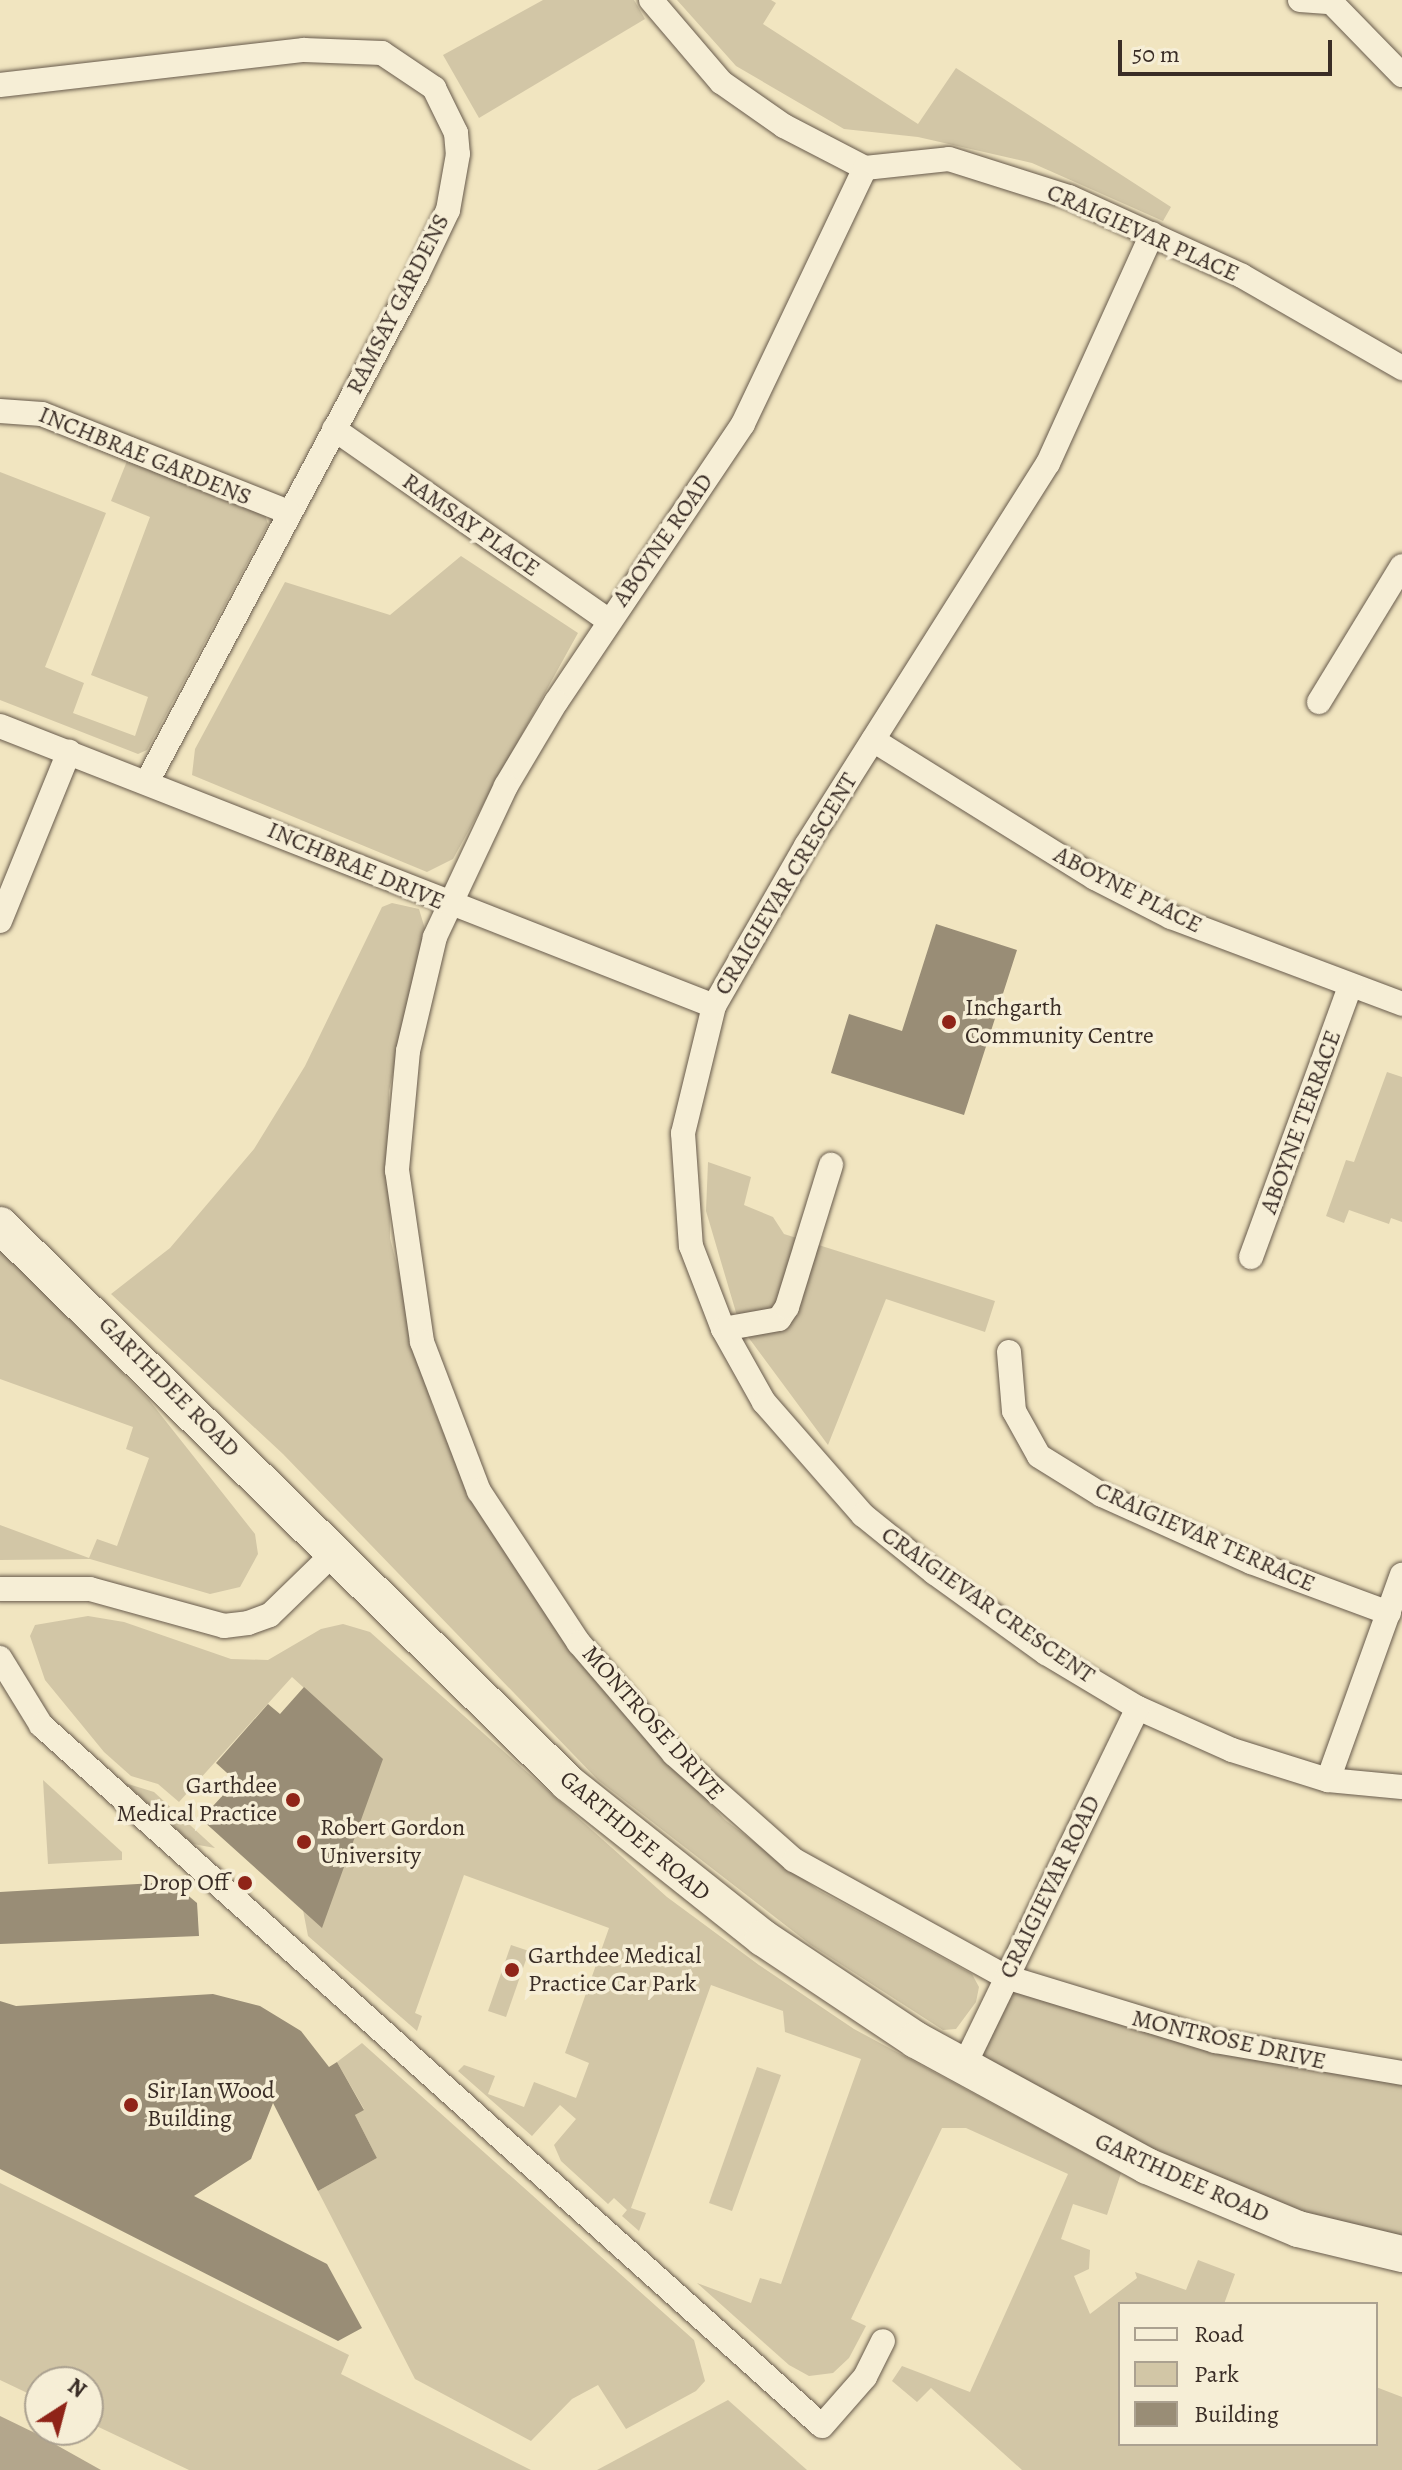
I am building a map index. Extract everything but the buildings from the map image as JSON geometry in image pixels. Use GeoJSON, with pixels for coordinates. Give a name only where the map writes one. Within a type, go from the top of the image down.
{"type":"FeatureCollection","features":[{"type":"Feature","properties":{"kind":"street"},"geometry":{"type":"LineString","coordinates":[[651,0],[721,82],[784,126],[865,168]]}},
{"type":"Feature","properties":{"kind":"street"},"geometry":{"type":"LineString","coordinates":[[1300,0],[1331,1],[1402,75]]}},
{"type":"Feature","properties":{"kind":"street","name":"RAMSAY GARDENS"},"geometry":{"type":"LineString","coordinates":[[0,85],[304,50],[382,53],[434,88],[448,109],[458,154],[448,210],[148,780]]}},
{"type":"Feature","properties":{"kind":"street","name":"CRAIGIEVAR PLACE"},"geometry":{"type":"LineString","coordinates":[[865,168],[949,159],[1069,197],[1242,276],[1402,368]]}},
{"type":"Feature","properties":{"kind":"street","name":"ABOYNE ROAD"},"geometry":{"type":"LineString","coordinates":[[449,905],[506,786],[608,620],[743,424],[865,168]]}},
{"type":"Feature","properties":{"kind":"street","name":"CRAIGIEVAR CRESCENT"},"geometry":{"type":"LineString","coordinates":[[1152,234],[1048,463],[873,740],[714,1006],[691,1082],[684,1191],[691,1246],[723,1329],[764,1402],[863,1515],[1046,1653],[1138,1708],[1232,1750],[1328,1780],[1402,1787]]}},
{"type":"Feature","properties":{"kind":"street","name":"INCHBRAE GARDENS"},"geometry":{"type":"LineString","coordinates":[[0,411],[42,414],[288,512]]}},
{"type":"Feature","properties":{"kind":"street","name":"RAMSAY PLACE"},"geometry":{"type":"LineString","coordinates":[[334,429],[608,620]]}},
{"type":"Feature","properties":{"kind":"street"},"geometry":{"type":"LineString","coordinates":[[1319,702],[1402,566]]}},
{"type":"Feature","properties":{"kind":"street","name":"INCHBRAE DRIVE"},"geometry":{"type":"LineString","coordinates":[[0,726],[148,780],[449,905],[714,1006]]}},
{"type":"Feature","properties":{"kind":"street","name":"ABOYNE PLACE"},"geometry":{"type":"LineString","coordinates":[[873,740],[1095,878],[1171,917],[1350,987],[1402,1004]]}},
{"type":"Feature","properties":{"kind":"street"},"geometry":{"type":"LineString","coordinates":[[0,921],[69,752]]}},
{"type":"Feature","properties":{"kind":"street","name":"MONTROSE DRIVE"},"geometry":{"type":"LineString","coordinates":[[449,905],[415,1008],[397,1170],[422,1342],[479,1491],[579,1643],[674,1754],[737,1815],[830,1884],[1006,1977],[1215,2041],[1402,2073]]}},
{"type":"Feature","properties":{"kind":"street","name":"ABOYNE TERRACE"},"geometry":{"type":"LineString","coordinates":[[1251,1257],[1350,987]]}},
{"type":"Feature","properties":{"kind":"street"},"geometry":{"type":"LineString","coordinates":[[723,1329],[779,1319],[787,1307],[831,1165]]}},
{"type":"Feature","properties":{"kind":"street","name":"GARTHDEE ROAD"},"geometry":{"type":"LineString","coordinates":[[0,1225],[568,1783],[639,1842],[829,1985],[963,2068],[1147,2166],[1249,2212],[1402,2254]]}},
{"type":"Feature","properties":{"kind":"street","name":"CRAIGIEVAR TERRACE"},"geometry":{"type":"LineString","coordinates":[[1009,1352],[1014,1411],[1039,1456],[1116,1501],[1389,1613]]}},
{"type":"Feature","properties":{"kind":"street"},"geometry":{"type":"LineString","coordinates":[[1,1595],[90,1589],[224,1626],[248,1623],[270,1615],[335,1552]]}},
{"type":"Feature","properties":{"kind":"street"},"geometry":{"type":"LineString","coordinates":[[1328,1780],[1402,1575]]}},
{"type":"Feature","properties":{"kind":"street"},"geometry":{"type":"LineString","coordinates":[[0,1658],[41,1725],[822,2426],[865,2377],[883,2341]]}},
{"type":"Feature","properties":{"kind":"street","name":"CRAIGIEVAR ROAD"},"geometry":{"type":"LineString","coordinates":[[963,2068],[1138,1708]]}},
{"type":"Feature","properties":{"kind":"green space"},"geometry":{"type":"Polygon","coordinates":[[[543,0],[634,0],[645,19],[479,118],[443,55],[543,0]]]}},
{"type":"Feature","properties":{"kind":"green space"},"geometry":{"type":"Polygon","coordinates":[[[677,0],[771,0],[776,3],[763,24],[918,124],[956,68],[1171,207],[1163,221],[1032,163],[918,137],[844,129],[736,66],[677,0]]]}},
{"type":"Feature","properties":{"kind":"green space"},"geometry":{"type":"Polygon","coordinates":[[[129,456],[263,509],[268,524],[147,750],[138,754],[0,700],[0,472],[106,513],[45,667],[84,683],[73,713],[135,736],[148,697],[91,675],[150,517],[111,501],[129,456]]]}},
{"type":"Feature","properties":{"kind":"green space"},"geometry":{"type":"Polygon","coordinates":[[[461,556],[578,633],[453,859],[427,872],[192,775],[195,749],[285,582],[390,615],[461,556]]]}},
{"type":"Feature","properties":{"kind":"green space"},"geometry":{"type":"Polygon","coordinates":[[[392,903],[419,909],[425,929],[389,1091],[390,1238],[432,1406],[469,1494],[571,1651],[725,1820],[818,1890],[972,1974],[979,1987],[976,2002],[956,2029],[943,2030],[811,1945],[598,1780],[283,1454],[111,1294],[170,1248],[254,1149],[305,1066],[382,907],[392,903]]]}},
{"type":"Feature","properties":{"kind":"green space"},"geometry":{"type":"Polygon","coordinates":[[[1387,1072],[1402,1077],[1402,1222],[1391,1218],[1389,1224],[1349,1210],[1344,1223],[1326,1216],[1346,1160],[1354,1162],[1387,1072]]]}},
{"type":"Feature","properties":{"kind":"green space"},"geometry":{"type":"Polygon","coordinates":[[[708,1162],[751,1177],[744,1205],[773,1217],[784,1234],[995,1301],[985,1332],[886,1299],[828,1445],[740,1326],[706,1211],[708,1162]]]}},
{"type":"Feature","properties":{"kind":"green space"},"geometry":{"type":"Polygon","coordinates":[[[0,1248],[149,1400],[255,1534],[258,1554],[240,1587],[210,1594],[90,1559],[0,1560],[0,1525],[89,1558],[97,1539],[117,1546],[149,1458],[126,1449],[133,1427],[0,1379],[0,1248]]]}},
{"type":"Feature","properties":{"kind":"green space"},"geometry":{"type":"Polygon","coordinates":[[[88,1616],[124,1622],[231,1659],[268,1660],[321,1629],[343,1624],[370,1632],[667,1897],[759,1965],[854,2029],[1121,2173],[1107,2215],[1073,2204],[1061,2239],[1090,2250],[1089,2269],[1074,2276],[1090,2314],[1137,2278],[1135,2272],[1186,2290],[1198,2260],[1235,2274],[1225,2302],[1118,2302],[1118,2446],[1378,2446],[1378,2388],[1402,2397],[1402,2470],[1022,2470],[931,2388],[917,2402],[892,2381],[902,2366],[970,2392],[1068,2174],[966,2128],[942,2128],[851,2319],[866,2326],[849,2358],[833,2373],[809,2376],[789,2365],[697,2283],[751,2303],[760,2278],[781,2284],[861,2059],[785,2032],[783,2011],[711,1985],[631,2208],[646,2213],[639,2231],[622,2216],[627,2210],[614,2198],[608,2204],[561,2161],[554,2145],[576,2119],[560,2105],[532,2136],[458,2071],[464,2065],[495,2076],[488,2094],[524,2107],[534,2082],[576,2098],[589,2063],[565,2053],[609,1928],[464,1875],[415,2013],[422,2016],[417,2031],[308,1936],[303,1910],[382,1759],[292,1677],[179,1802],[158,1784],[131,1776],[104,1752],[45,1680],[30,1636],[35,1625],[88,1616]]]}},
{"type":"Feature","properties":{"kind":"green space"},"geometry":{"type":"Polygon","coordinates":[[[43,1780],[122,1852],[122,1860],[48,1864],[43,1780]]]}},
{"type":"Feature","properties":{"kind":"green space"},"geometry":{"type":"Polygon","coordinates":[[[125,1783],[154,1792],[215,1848],[193,1844],[125,1783]]]}},
{"type":"Feature","properties":{"kind":"green space"},"geometry":{"type":"Polygon","coordinates":[[[511,1945],[529,1951],[506,2017],[488,2011],[511,1945]]]}},
{"type":"Feature","properties":{"kind":"green space"},"geometry":{"type":"Polygon","coordinates":[[[1006,1977],[1105,2009],[1402,2073],[1402,2254],[963,2068],[1006,1977]]]}},
{"type":"Feature","properties":{"kind":"green space"},"geometry":{"type":"Polygon","coordinates":[[[362,2043],[694,2340],[705,2381],[696,2391],[626,2429],[598,2385],[572,2399],[531,2441],[415,2379],[318,2191],[377,2158],[355,2115],[364,2109],[337,2062],[362,2043]]]}},
{"type":"Feature","properties":{"kind":"green space"},"geometry":{"type":"Polygon","coordinates":[[[757,2067],[781,2075],[732,2211],[709,2203],[757,2067]]]}},
{"type":"Feature","properties":{"kind":"green space"},"geometry":{"type":"Polygon","coordinates":[[[0,2183],[349,2355],[341,2374],[531,2470],[189,2470],[104,2430],[104,2366],[24,2366],[24,2391],[0,2380],[0,2183]]]}},
{"type":"Feature","properties":{"kind":"green space"},"geometry":{"type":"Polygon","coordinates":[[[728,2400],[807,2470],[597,2470],[728,2400]]]}},
{"type":"Feature","properties":{"kind":"shaded area"},"geometry":{"type":"Polygon","coordinates":[[[0,2416],[24,2428],[24,2446],[58,2446],[101,2470],[0,2470],[0,2416]]]}},
{"type":"Feature","properties":{"kind":"place","name":"Inchgarth Community Centre"},"geometry":{"type":"Point","coordinates":[949,1022]}},
{"type":"Feature","properties":{"kind":"place","name":"Garthdee Medical Practice"},"geometry":{"type":"Point","coordinates":[293,1800]}},
{"type":"Feature","properties":{"kind":"place","name":"Robert Gordon University"},"geometry":{"type":"Point","coordinates":[304,1842]}},
{"type":"Feature","properties":{"kind":"place","name":"Drop Off"},"geometry":{"type":"Point","coordinates":[245,1883]}},
{"type":"Feature","properties":{"kind":"place","name":"Garthdee Medical Practice Car Park"},"geometry":{"type":"Point","coordinates":[512,1970]}},
{"type":"Feature","properties":{"kind":"place","name":"Sir Ian Wood Building"},"geometry":{"type":"Point","coordinates":[131,2105]}}]}
